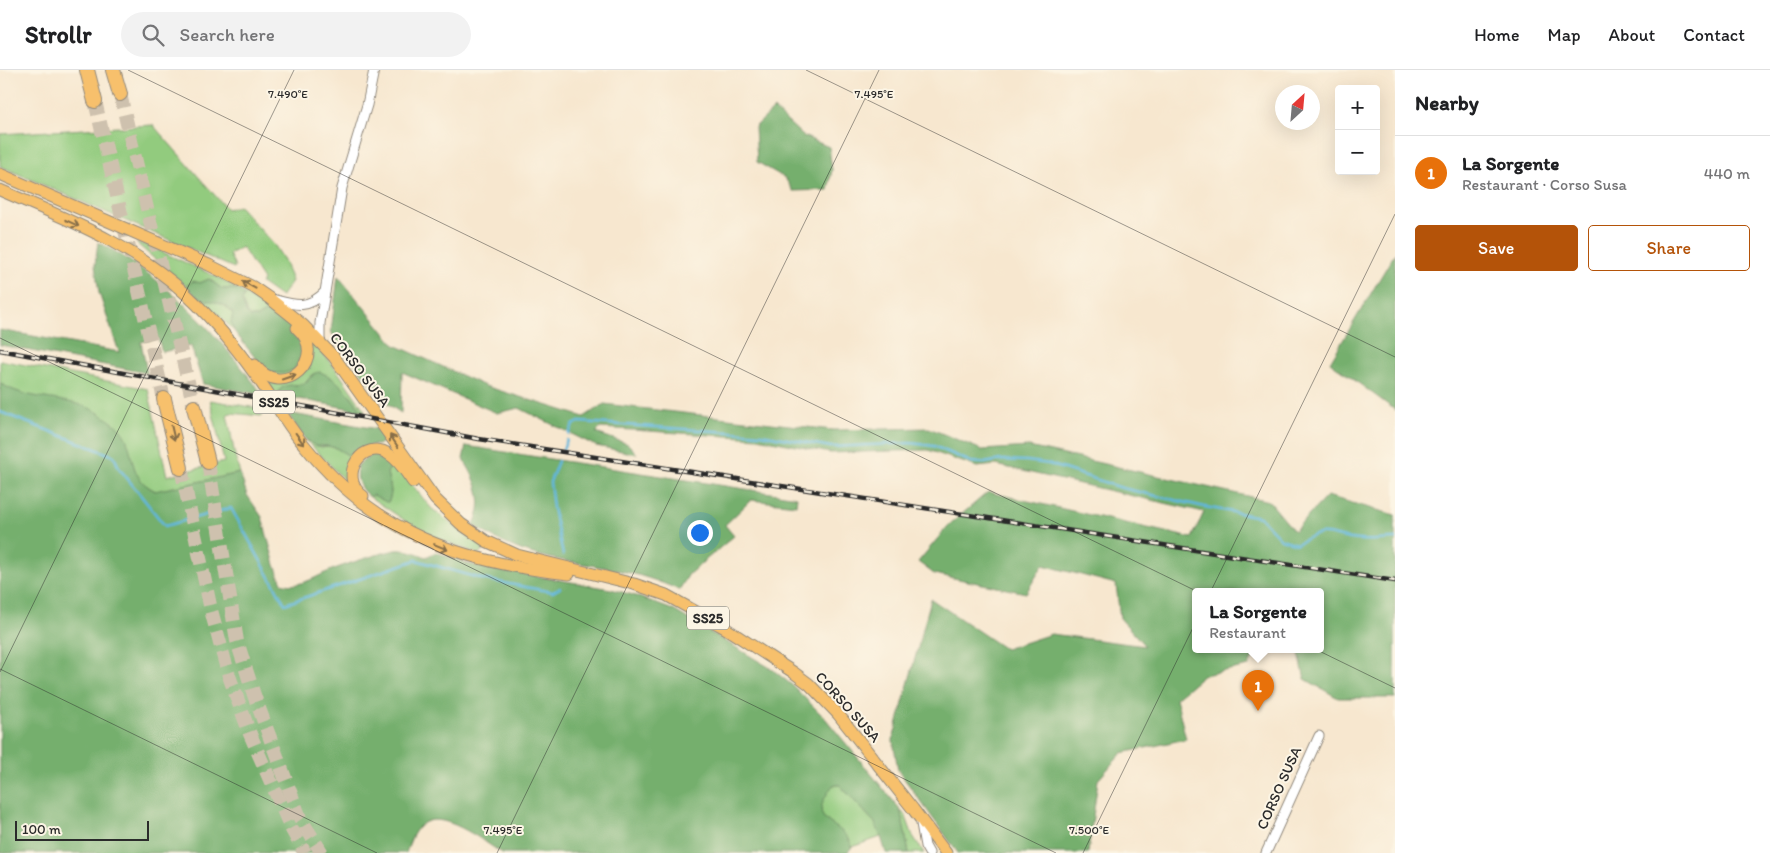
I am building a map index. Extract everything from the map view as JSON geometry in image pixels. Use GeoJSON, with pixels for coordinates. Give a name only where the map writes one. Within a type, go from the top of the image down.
{"type":"FeatureCollection","features":[{"type":"Feature","properties":{"kind":"highway"},"geometry":{"type":"LineString","coordinates":[[87,70],[95,101]]}},
{"type":"Feature","properties":{"kind":"highway"},"geometry":{"type":"LineString","coordinates":[[113,70],[120,94]]}},
{"type":"Feature","properties":{"kind":"highway"},"geometry":{"type":"LineString","coordinates":[[164,398],[181,468]]}},
{"type":"Feature","properties":{"kind":"highway"},"geometry":{"type":"LineString","coordinates":[[194,407],[208,462]]}},
{"type":"Feature","properties":{"kind":"main road","name":"CORSO SUSA"},"geometry":{"type":"LineString","coordinates":[[0,174],[209,265],[269,298],[320,341],[347,373],[422,483],[447,512],[473,533],[503,550],[651,589],[681,603],[775,658],[809,684],[838,714],[946,853]]}},
{"type":"Feature","properties":{"kind":"main road","name":"CORSO SUSA"},"geometry":{"type":"LineString","coordinates":[[0,190],[91,231],[131,252],[169,279],[213,321],[250,368],[304,446],[319,463],[356,497],[409,532],[450,551],[487,561],[537,571],[615,579]]}},
{"type":"Feature","properties":{"kind":"main road"},"geometry":{"type":"LineString","coordinates":[[213,321],[232,334],[259,370],[276,380],[292,377],[303,368],[306,362],[308,344],[299,330],[277,312],[269,298]]}},
{"type":"Feature","properties":{"kind":"main road"},"geometry":{"type":"LineString","coordinates":[[409,532],[397,518],[360,494],[355,488],[352,482],[352,471],[363,454],[379,450],[392,456],[425,498],[447,512]]}},
{"type":"Feature","properties":{"kind":"street"},"geometry":{"type":"LineString","coordinates":[[320,341],[320,323],[341,195],[367,105],[374,70]]}},
{"type":"Feature","properties":{"kind":"street"},"geometry":{"type":"LineString","coordinates":[[269,298],[288,303],[302,304],[316,301],[325,292]]}},
{"type":"Feature","properties":{"kind":"street","name":"CORSO SUSA"},"geometry":{"type":"LineString","coordinates":[[1266,853],[1319,736]]}},
{"type":"Feature","properties":{"kind":"street"},"geometry":{"type":"LineString","coordinates":[[920,818],[924,846],[929,853]]}},
{"type":"Feature","properties":{"kind":"green space"},"geometry":{"type":"Polygon","coordinates":[[[774,109],[803,136],[829,147],[832,170],[828,190],[793,191],[785,178],[757,162],[755,127],[774,109]]]}},
{"type":"Feature","properties":{"kind":"green space"},"geometry":{"type":"Polygon","coordinates":[[[153,125],[227,209],[239,206],[275,246],[284,260],[292,281],[281,297],[261,283],[263,280],[242,247],[229,254],[235,266],[234,268],[0,166],[0,134],[153,125]]]}},
{"type":"Feature","properties":{"kind":"green space"},"geometry":{"type":"Polygon","coordinates":[[[98,242],[123,256],[168,290],[189,309],[228,350],[263,395],[203,384],[191,346],[162,352],[158,338],[141,342],[147,373],[0,345],[0,330],[119,352],[99,293],[95,265],[98,242]]]}},
{"type":"Feature","properties":{"kind":"green space"},"geometry":{"type":"Polygon","coordinates":[[[136,243],[147,245],[217,277],[238,289],[222,289],[209,279],[200,283],[193,281],[186,286],[136,243]]]}},
{"type":"Feature","properties":{"kind":"green space"},"geometry":{"type":"Polygon","coordinates":[[[1395,253],[1395,410],[1330,362],[1395,253]]]}},
{"type":"Feature","properties":{"kind":"green space"},"geometry":{"type":"Polygon","coordinates":[[[338,276],[395,345],[485,386],[584,417],[604,404],[833,430],[929,428],[982,450],[1029,447],[1269,501],[1294,531],[1327,496],[1395,515],[1395,698],[1338,698],[1305,679],[1299,653],[1324,653],[1324,588],[1192,588],[1192,653],[1255,653],[1249,666],[1204,675],[1176,698],[1186,739],[1122,753],[1098,780],[1088,853],[958,853],[898,770],[893,740],[931,599],[1005,649],[1051,634],[1145,646],[1120,618],[1116,584],[1043,565],[1026,593],[934,574],[918,562],[948,526],[988,492],[1192,538],[1204,512],[996,465],[977,467],[928,450],[830,453],[758,438],[600,428],[596,433],[628,444],[637,454],[596,446],[519,408],[497,413],[402,372],[401,413],[382,400],[331,332],[338,276]]]}},
{"type":"Feature","properties":{"kind":"green space"},"geometry":{"type":"Polygon","coordinates":[[[209,279],[222,289],[238,289],[245,294],[242,301],[250,317],[257,317],[268,310],[291,327],[301,338],[304,355],[293,370],[284,373],[274,373],[264,369],[234,331],[231,322],[233,314],[229,309],[221,304],[196,296],[186,286],[193,281],[200,283],[209,279]]]}},
{"type":"Feature","properties":{"kind":"green space"},"geometry":{"type":"Polygon","coordinates":[[[245,294],[268,310],[257,317],[250,317],[242,301],[245,294]]]}},
{"type":"Feature","properties":{"kind":"green space"},"geometry":{"type":"Polygon","coordinates":[[[196,297],[225,306],[233,314],[231,322],[234,331],[216,312],[204,305],[196,297]]]}},
{"type":"Feature","properties":{"kind":"green space"},"geometry":{"type":"Polygon","coordinates":[[[311,340],[336,369],[365,411],[362,411],[351,396],[312,375],[304,384],[292,385],[278,391],[278,395],[275,395],[264,378],[311,340]]]}},
{"type":"Feature","properties":{"kind":"green space"},"geometry":{"type":"Polygon","coordinates":[[[0,360],[148,389],[167,476],[224,462],[210,400],[263,409],[262,416],[230,413],[227,415],[240,473],[156,491],[144,484],[136,474],[133,465],[64,402],[27,395],[7,388],[0,383],[0,360]]]}},
{"type":"Feature","properties":{"kind":"green space"},"geometry":{"type":"Polygon","coordinates":[[[320,372],[338,383],[362,411],[278,395],[285,386],[304,384],[315,373],[320,372]]]}},
{"type":"Feature","properties":{"kind":"green space"},"geometry":{"type":"Polygon","coordinates":[[[0,383],[10,389],[32,396],[78,404],[92,409],[107,418],[121,430],[126,439],[138,476],[155,491],[240,473],[247,495],[262,517],[282,583],[289,585],[303,583],[331,570],[396,550],[408,551],[426,557],[436,552],[468,564],[611,589],[673,610],[772,669],[793,686],[825,718],[900,809],[909,853],[886,853],[875,823],[840,785],[833,785],[824,799],[821,809],[823,816],[848,838],[852,847],[847,853],[502,853],[473,834],[450,823],[438,820],[428,821],[420,826],[412,838],[406,853],[0,853],[0,383]]]}},
{"type":"Feature","properties":{"kind":"green space"},"geometry":{"type":"Polygon","coordinates":[[[287,413],[377,429],[385,440],[378,445],[371,445],[353,458],[336,448],[316,446],[305,439],[287,413]]]}},
{"type":"Feature","properties":{"kind":"green space"},"geometry":{"type":"Polygon","coordinates":[[[305,439],[321,447],[336,448],[353,458],[351,487],[305,439]]]}},
{"type":"Feature","properties":{"kind":"green space"},"geometry":{"type":"Polygon","coordinates":[[[466,446],[797,497],[796,505],[751,500],[725,525],[734,536],[689,574],[679,590],[632,574],[533,554],[502,542],[473,525],[477,517],[479,500],[476,483],[463,459],[466,446]]]}},
{"type":"Feature","properties":{"kind":"green space"},"geometry":{"type":"Polygon","coordinates":[[[374,453],[392,460],[387,473],[391,491],[388,502],[373,495],[370,497],[359,483],[357,475],[358,465],[374,453]]]}},
{"type":"Feature","properties":{"kind":"green space"},"geometry":{"type":"Polygon","coordinates":[[[392,460],[431,508],[466,535],[484,546],[482,552],[478,554],[422,532],[370,497],[373,494],[388,502],[391,491],[387,473],[392,460]]]}},
{"type":"Feature","properties":{"kind":"green space"},"geometry":{"type":"Polygon","coordinates":[[[832,785],[840,785],[875,823],[881,837],[852,847],[850,840],[823,817],[821,811],[822,802],[832,785]]]}},
{"type":"Feature","properties":{"kind":"green space"},"geometry":{"type":"Polygon","coordinates":[[[900,809],[906,817],[913,836],[924,853],[909,853],[900,809]]]}},
{"type":"Feature","properties":{"kind":"waterway"},"geometry":{"type":"LineString","coordinates":[[0,412],[114,456],[119,468],[165,526],[231,508],[285,604],[416,560],[482,579],[553,592],[560,588]]}},
{"type":"Feature","properties":{"kind":"waterway"},"geometry":{"type":"LineString","coordinates":[[569,434],[573,425],[579,422],[761,434],[831,447],[911,443],[934,446],[971,462],[984,463],[1001,460],[1049,464],[1122,488],[1205,507],[1260,517],[1281,539],[1297,544],[1308,538],[1323,534],[1360,540],[1395,539]]}},
{"type":"Feature","properties":{"kind":"waterway"},"geometry":{"type":"LineString","coordinates":[[563,449],[567,440]]}},
{"type":"Feature","properties":{"kind":"waterway"},"geometry":{"type":"LineString","coordinates":[[558,461],[550,482],[553,508],[563,555]]}},
{"type":"Feature","properties":{"kind":"tunnel"},"geometry":{"type":"LineString","coordinates":[[120,94],[194,407]]}},
{"type":"Feature","properties":{"kind":"tunnel"},"geometry":{"type":"LineString","coordinates":[[95,101],[164,399]]}},
{"type":"Feature","properties":{"kind":"tunnel"},"geometry":{"type":"LineString","coordinates":[[208,462],[237,641],[254,695],[300,818],[322,853]]}},
{"type":"Feature","properties":{"kind":"tunnel"},"geometry":{"type":"LineString","coordinates":[[181,468],[211,610],[228,673],[250,734],[291,828],[305,853]]}},
{"type":"Feature","properties":{"kind":"railway"},"geometry":{"type":"LineString","coordinates":[[0,350],[479,439],[1395,581]]}},
{"type":"Feature","properties":{"kind":"place","name":"La Sorgente"},"geometry":{"type":"Point","coordinates":[1258,711]}}]}
